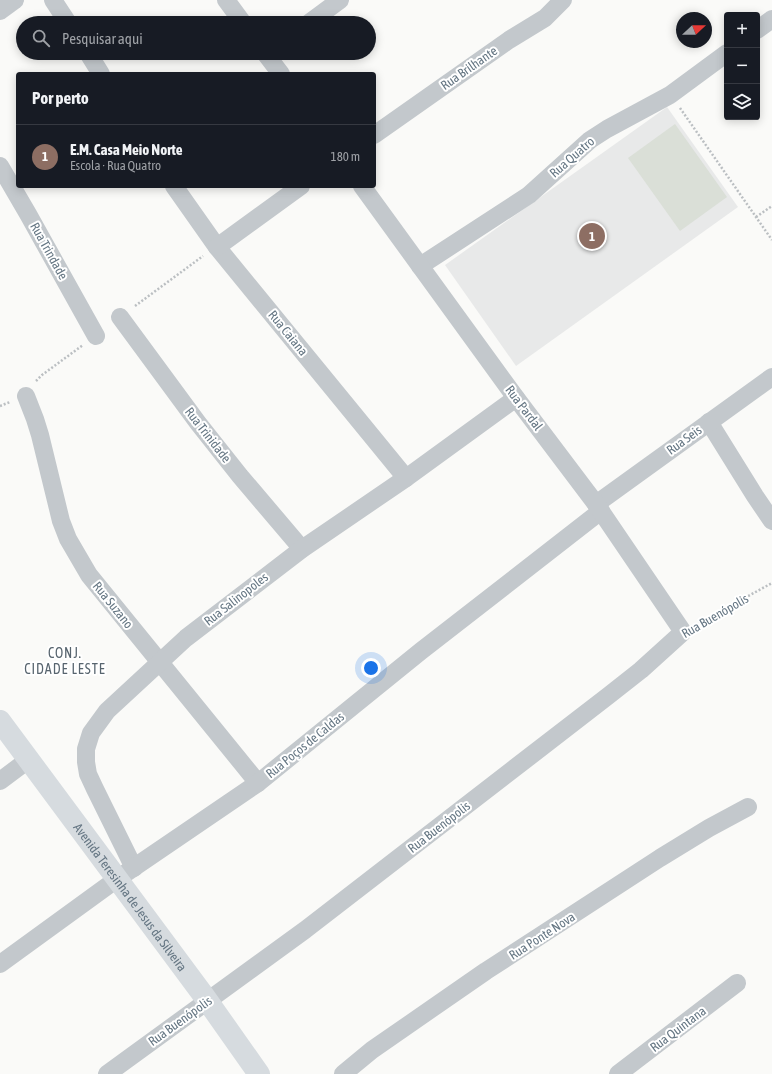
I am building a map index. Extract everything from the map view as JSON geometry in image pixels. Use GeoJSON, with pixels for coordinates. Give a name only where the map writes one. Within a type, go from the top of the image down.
{"type":"FeatureCollection","features":[{"type":"Feature","properties":{"kind":"street"},"geometry":{"type":"LineString","coordinates":[[0,11],[15,0]]}},
{"type":"Feature","properties":{"kind":"street"},"geometry":{"type":"LineString","coordinates":[[53,0],[63,16]]}},
{"type":"Feature","properties":{"kind":"street"},"geometry":{"type":"LineString","coordinates":[[226,0],[238,16]]}},
{"type":"Feature","properties":{"kind":"street"},"geometry":{"type":"LineString","coordinates":[[318,16],[340,0]]}},
{"type":"Feature","properties":{"kind":"street","name":"Rua Brilhante"},"geometry":{"type":"LineString","coordinates":[[376,134],[509,40],[545,18],[563,0]]}},
{"type":"Feature","properties":{"kind":"street"},"geometry":{"type":"LineString","coordinates":[[760,28],[772,19]]}},
{"type":"Feature","properties":{"kind":"street","name":"Rua Quatro"},"geometry":{"type":"LineString","coordinates":[[420,266],[529,195],[590,140],[607,129],[670,95],[724,55]]}},
{"type":"Feature","properties":{"kind":"street"},"geometry":{"type":"LineString","coordinates":[[92,60],[100,72]]}},
{"type":"Feature","properties":{"kind":"street"},"geometry":{"type":"LineString","coordinates":[[271,60],[279,72]]}},
{"type":"Feature","properties":{"kind":"street","name":"Rua Trindade"},"geometry":{"type":"LineString","coordinates":[[0,166],[96,336]]}},
{"type":"Feature","properties":{"kind":"street","name":"Rua Caiana"},"geometry":{"type":"LineString","coordinates":[[175,188],[217,246],[406,478]]}},
{"type":"Feature","properties":{"kind":"street"},"geometry":{"type":"LineString","coordinates":[[217,246],[299,188]]}},
{"type":"Feature","properties":{"kind":"street","name":"Rua Pardal"},"geometry":{"type":"LineString","coordinates":[[363,188],[598,508],[684,632]]}},
{"type":"Feature","properties":{"kind":"street","name":"Rua Trinidade"},"geometry":{"type":"LineString","coordinates":[[120,317],[198,423],[302,549]]}},
{"type":"Feature","properties":{"kind":"street","name":"Rua Seis"},"geometry":{"type":"LineString","coordinates":[[598,508],[709,422],[772,377]]}},
{"type":"Feature","properties":{"kind":"street","name":"Rua Suzano"},"geometry":{"type":"LineString","coordinates":[[26,396],[40,435],[57,510],[68,539],[90,575],[159,663],[258,783]]}},
{"type":"Feature","properties":{"kind":"street","name":"Rua Salinopoles"},"geometry":{"type":"LineString","coordinates":[[126,873],[88,774],[86,762],[86,749],[91,733],[107,712],[186,638],[302,549],[406,478],[516,398]]}},
{"type":"Feature","properties":{"kind":"street"},"geometry":{"type":"LineString","coordinates":[[709,422],[772,521]]}},
{"type":"Feature","properties":{"kind":"street","name":"Rua Poços de Caldas"},"geometry":{"type":"LineString","coordinates":[[0,964],[126,873],[258,783],[598,508]]}},
{"type":"Feature","properties":{"kind":"street","name":"Rua Buenópolis"},"geometry":{"type":"LineString","coordinates":[[107,1074],[305,930],[641,670],[684,632]]}},
{"type":"Feature","properties":{"kind":"street","name":"Avenida Teresinha de Jesus da Silveira"},"geometry":{"type":"LineString","coordinates":[[0,721],[28,760],[126,873],[207,1002],[259,1074]]}},
{"type":"Feature","properties":{"kind":"street"},"geometry":{"type":"LineString","coordinates":[[0,781],[28,760]]}},
{"type":"Feature","properties":{"kind":"street","name":"Rua Ponte Nova"},"geometry":{"type":"LineString","coordinates":[[343,1074],[372,1050],[486,971],[660,858],[709,828],[748,808]]}},
{"type":"Feature","properties":{"kind":"street","name":"Rua Quintana"},"geometry":{"type":"LineString","coordinates":[[618,1074],[738,983]]}},
{"type":"Feature","properties":{"kind":"path"},"geometry":{"type":"LineString","coordinates":[[670,95],[772,240]]}},
{"type":"Feature","properties":{"kind":"path"},"geometry":{"type":"LineString","coordinates":[[756,217],[772,206]]}},
{"type":"Feature","properties":{"kind":"path","name":"Rua Buenópolis"},"geometry":{"type":"LineString","coordinates":[[684,632],[772,583]]}},
{"type":"Feature","properties":{"kind":"shaded area"},"geometry":{"type":"Polygon","coordinates":[[[667,107],[738,207],[516,366],[445,265],[667,107]]]}},
{"type":"Feature","properties":{"kind":"shaded area"},"geometry":{"type":"Polygon","coordinates":[[[675,124],[727,197],[680,231],[628,158],[675,124]]]}},
{"type":"Feature","properties":{"kind":"place","name":"E.M. Casa Meio Norte"},"geometry":{"type":"Point","coordinates":[592,236]}},
{"type":"Feature","properties":{"kind":"district","name":"CONJ. CIDADE LESTE"},"geometry":{"type":"Point","coordinates":[65,662]}}]}
